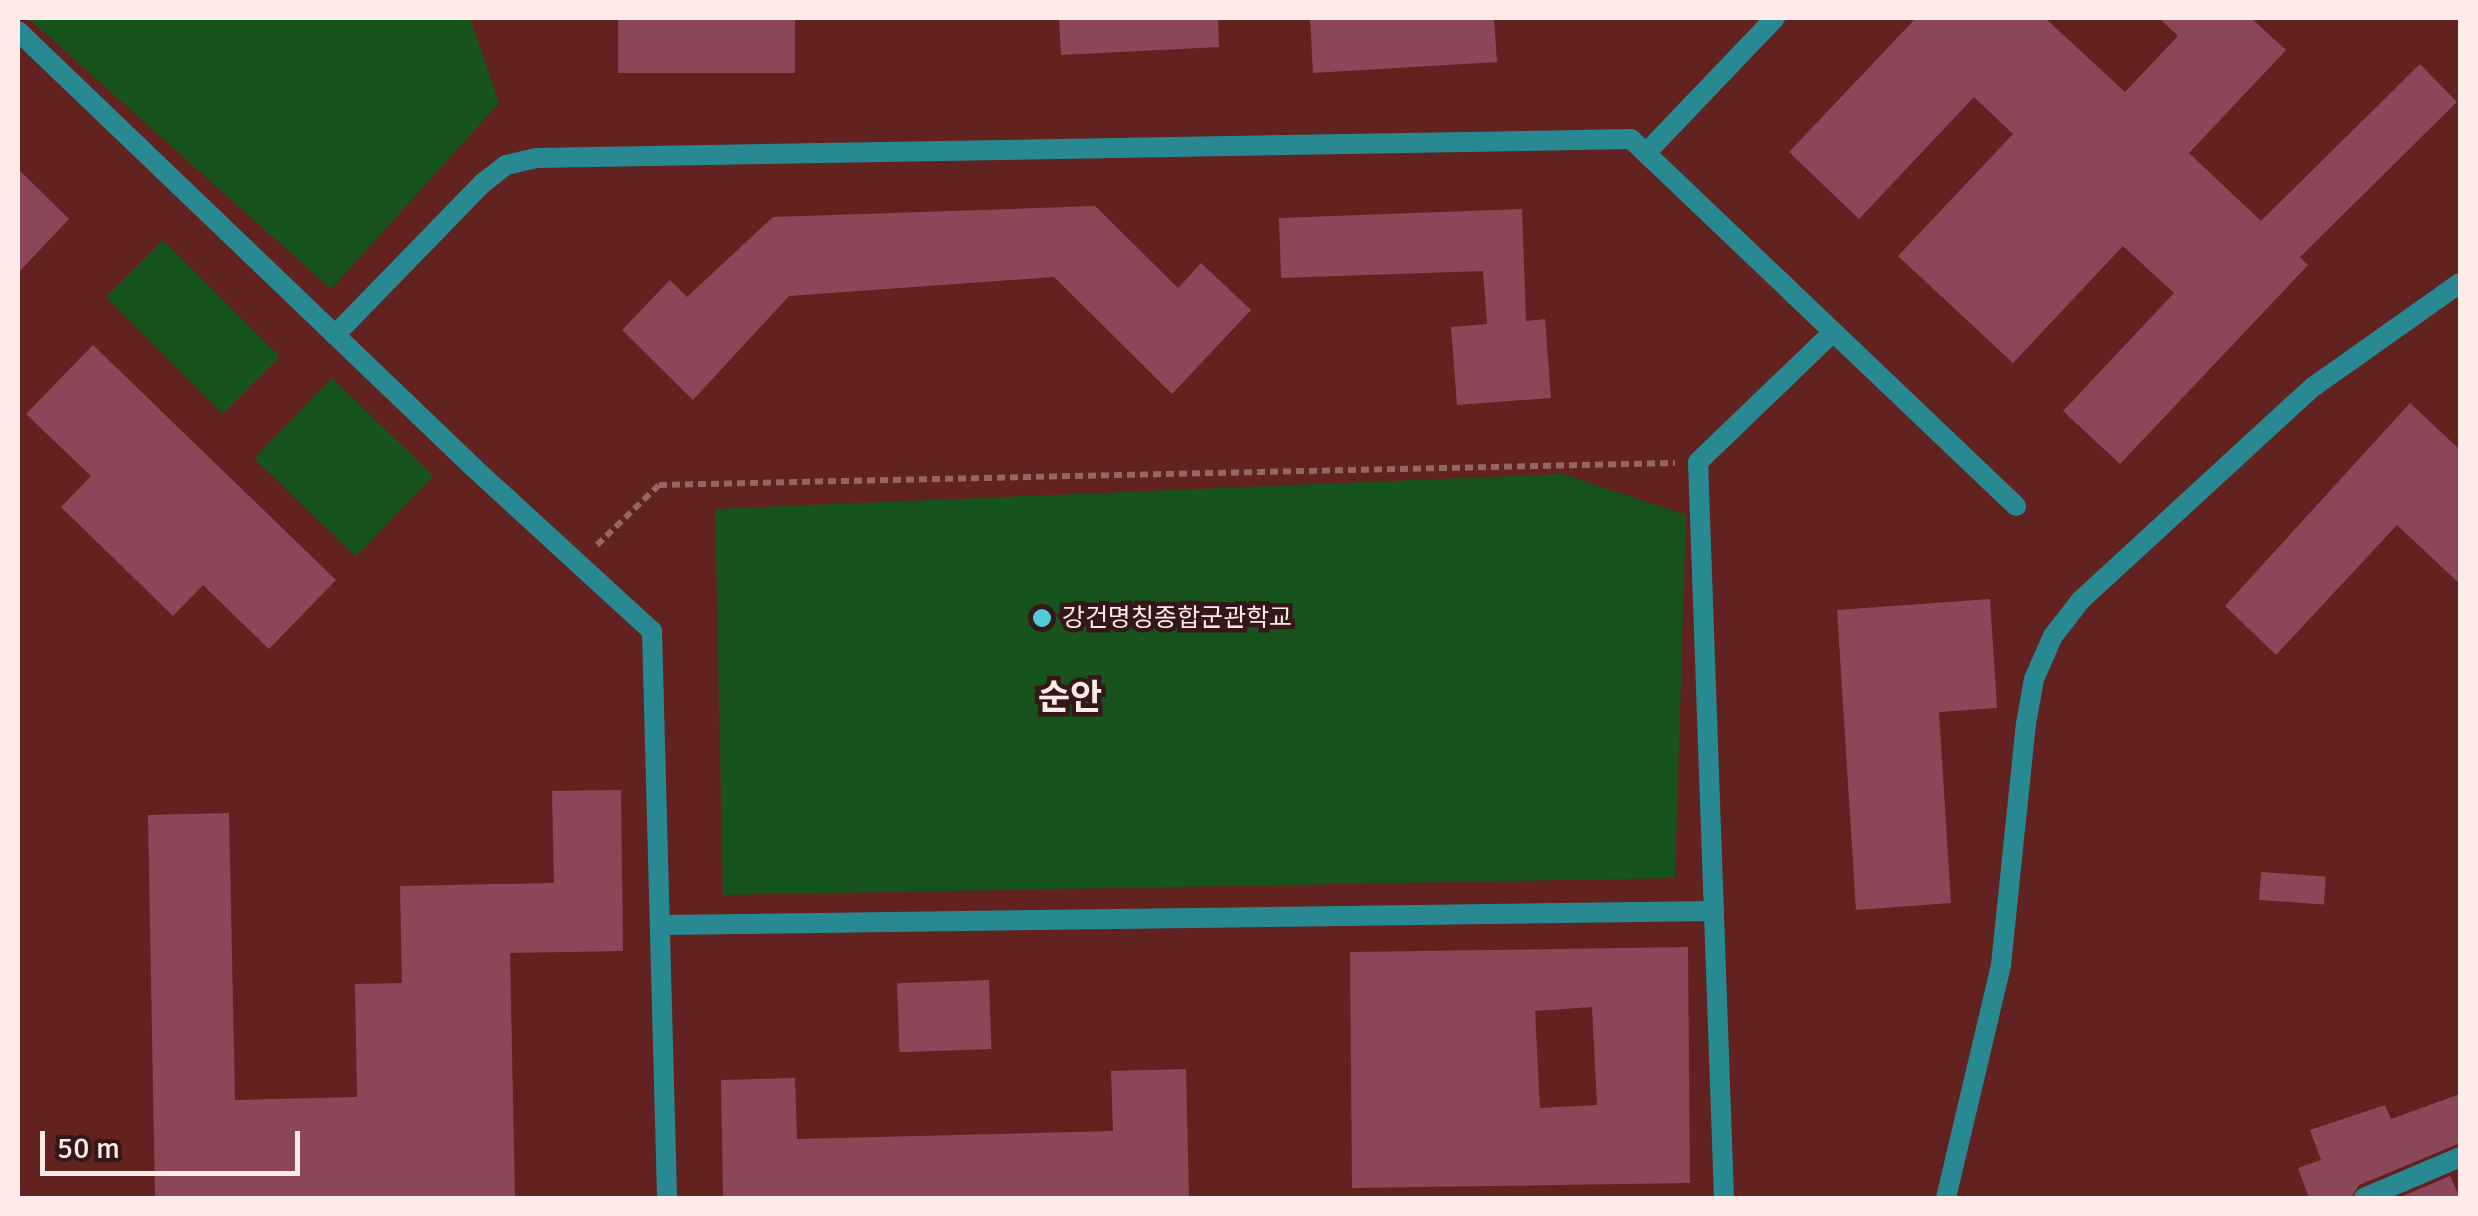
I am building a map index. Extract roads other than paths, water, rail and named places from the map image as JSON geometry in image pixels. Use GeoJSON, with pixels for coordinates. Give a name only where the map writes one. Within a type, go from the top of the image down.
{"type":"FeatureCollection","features":[{"type":"Feature","properties":{"kind":"street"},"geometry":{"type":"LineString","coordinates":[[1646,153],[1774,18]]}},
{"type":"Feature","properties":{"kind":"street"},"geometry":{"type":"LineString","coordinates":[[18,31],[474,468],[652,631],[667,1198]]}},
{"type":"Feature","properties":{"kind":"street"},"geometry":{"type":"LineString","coordinates":[[335,335],[483,183],[506,165],[536,158],[1631,139],[2016,506]]}},
{"type":"Feature","properties":{"kind":"street"},"geometry":{"type":"LineString","coordinates":[[1946,1198],[2001,965],[2034,679],[2054,636],[2080,600],[2314,386],[2460,282]]}},
{"type":"Feature","properties":{"kind":"street"},"geometry":{"type":"LineString","coordinates":[[1724,1198],[1698,462],[1833,332]]}},
{"type":"Feature","properties":{"kind":"street"},"geometry":{"type":"LineString","coordinates":[[662,925],[1714,911]]}},
{"type":"Feature","properties":{"kind":"street"},"geometry":{"type":"LineString","coordinates":[[2364,1198],[2460,1157]]}},
{"type":"Feature","properties":{"kind":"place","name":"강건명칭종합군관학교"},"geometry":{"type":"Point","coordinates":[1042,618]}},
{"type":"Feature","properties":{"kind":"district","name":"순안"},"geometry":{"type":"Point","coordinates":[1070,698]}}]}
